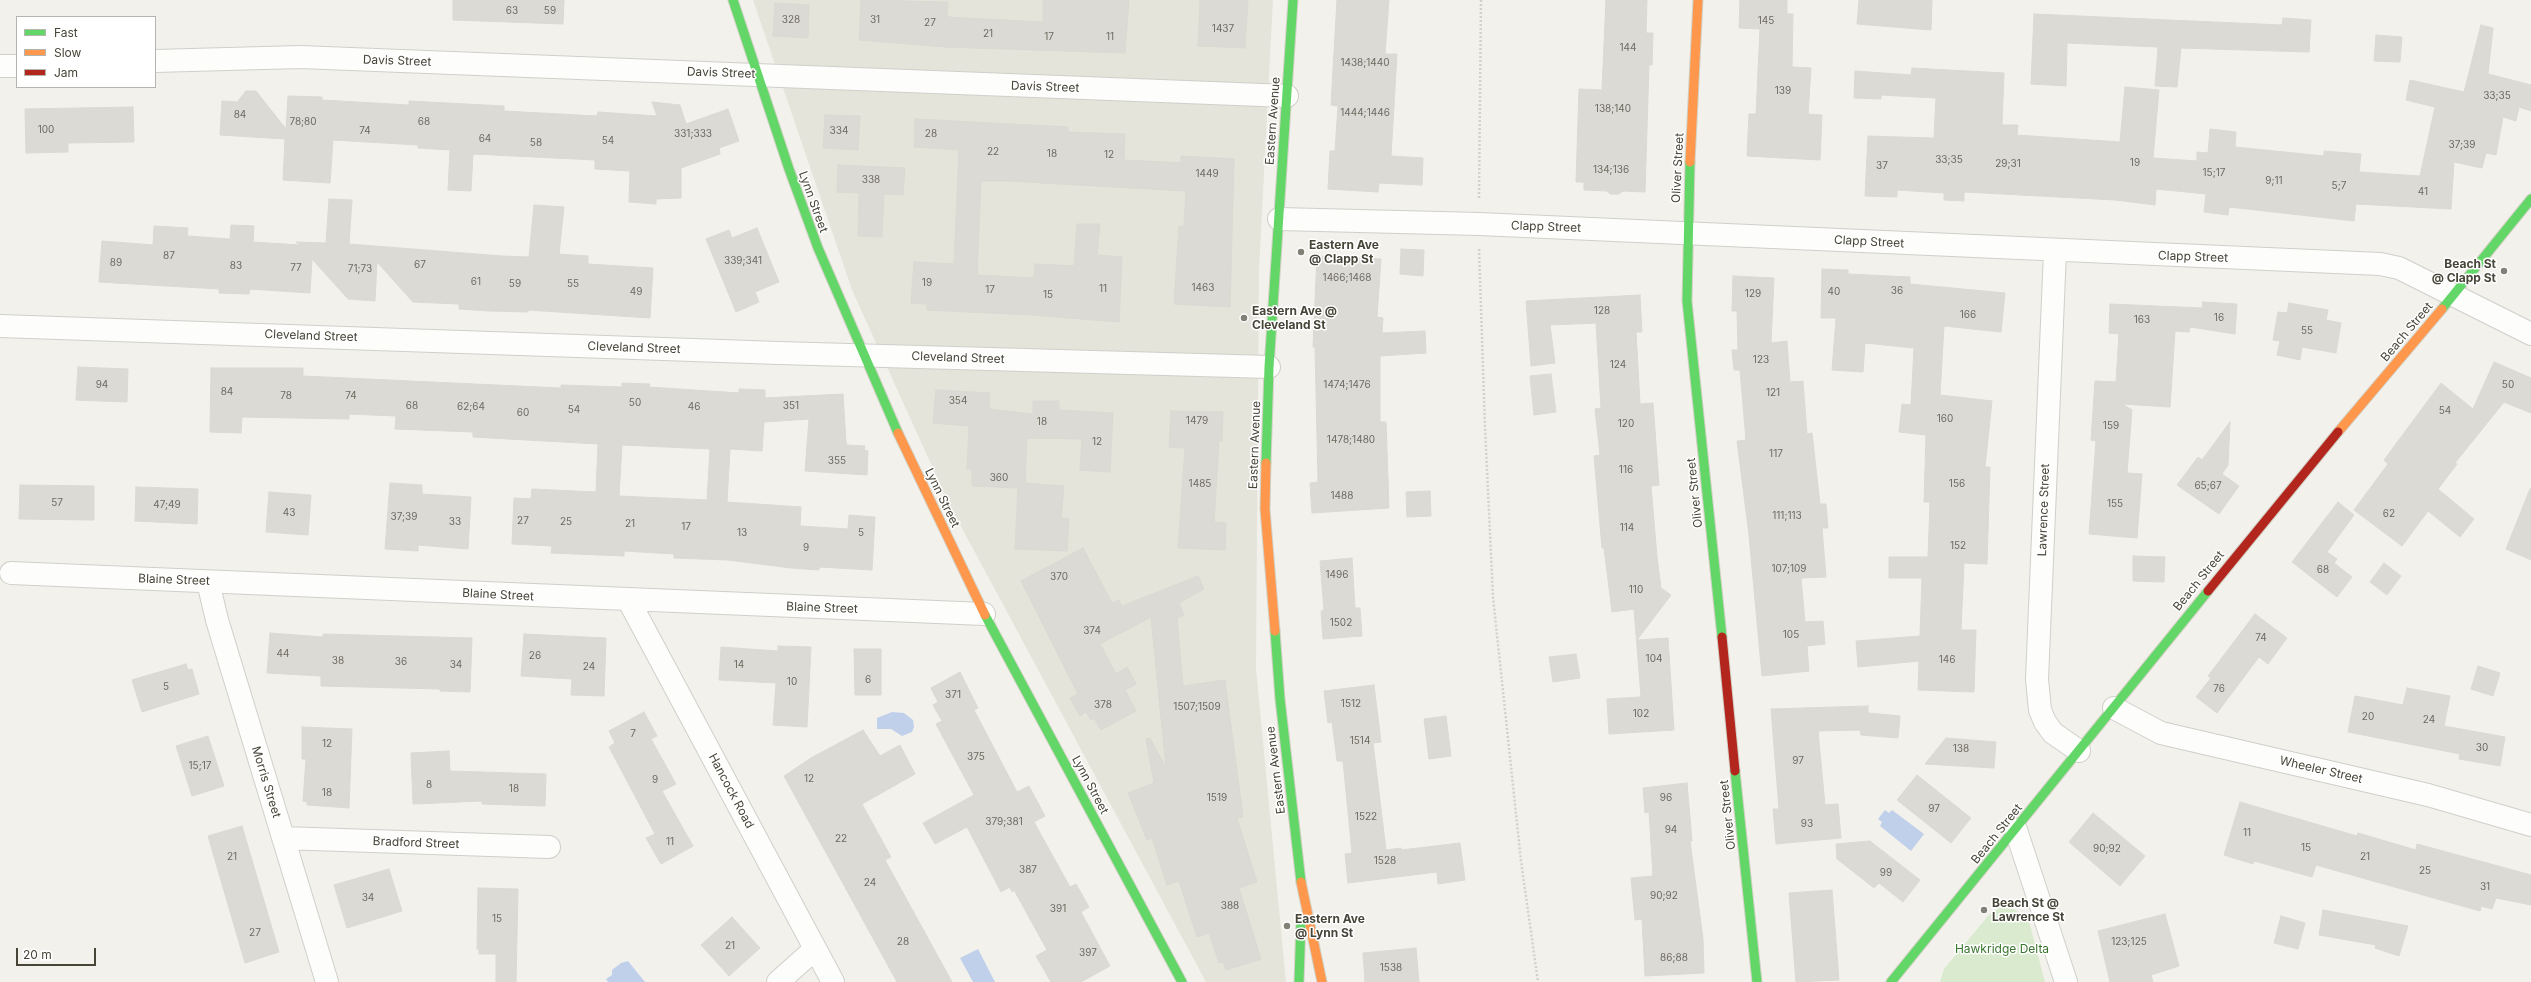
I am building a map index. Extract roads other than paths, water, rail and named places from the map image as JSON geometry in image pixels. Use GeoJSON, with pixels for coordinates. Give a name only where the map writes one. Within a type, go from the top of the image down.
{"type":"FeatureCollection","features":[{"type":"Feature","properties":{"kind":"main road","name":"Lynn Street"},"geometry":{"type":"LineString","coordinates":[[733,0],[757,75],[818,248],[862,355],[984,614],[1182,982]]}},
{"type":"Feature","properties":{"kind":"main road","name":"Eastern Avenue"},"geometry":{"type":"LineString","coordinates":[[1293,0],[1269,367],[1265,509],[1269,578],[1280,699],[1302,890],[1322,982]]}},
{"type":"Feature","properties":{"kind":"main road","name":"Oliver Street"},"geometry":{"type":"LineString","coordinates":[[1698,0],[1687,233],[1689,316],[1757,982]]}},
{"type":"Feature","properties":{"kind":"main road","name":"Beach Street"},"geometry":{"type":"LineString","coordinates":[[1891,982],[2079,752],[2293,484],[2452,297],[2531,199]]}},
{"type":"Feature","properties":{"kind":"main road","name":"Eastern Avenue"},"geometry":{"type":"LineString","coordinates":[[1299,982],[1302,890]]}},
{"type":"Feature","properties":{"kind":"street","name":"Davis Street"},"geometry":{"type":"LineString","coordinates":[[156,61],[300,57],[1287,96]]}},
{"type":"Feature","properties":{"kind":"street"},"geometry":{"type":"LineString","coordinates":[[0,66],[16,66]]}},
{"type":"Feature","properties":{"kind":"street","name":"Clapp Street"},"geometry":{"type":"LineString","coordinates":[[1279,219],[1479,224],[2387,265],[2404,271],[2452,297],[2531,334]]}},
{"type":"Feature","properties":{"kind":"street","name":"Lawrence Street"},"geometry":{"type":"LineString","coordinates":[[2055,251],[2037,679],[2040,710],[2045,722],[2053,733],[2079,752]]}},
{"type":"Feature","properties":{"kind":"street","name":"Cleveland Street"},"geometry":{"type":"LineString","coordinates":[[0,326],[1269,367]]}},
{"type":"Feature","properties":{"kind":"street","name":"Blaine Street"},"geometry":{"type":"LineString","coordinates":[[11,574],[629,601],[984,614]]}},
{"type":"Feature","properties":{"kind":"street","name":"Morris Street"},"geometry":{"type":"LineString","coordinates":[[208,582],[217,620],[327,982]]}},
{"type":"Feature","properties":{"kind":"street","name":"Hancock Road"},"geometry":{"type":"LineString","coordinates":[[629,601],[833,982]]}},
{"type":"Feature","properties":{"kind":"street","name":"Wheeler Street"},"geometry":{"type":"LineString","coordinates":[[2114,708],[2162,733],[2428,795],[2531,825]]}},
{"type":"Feature","properties":{"kind":"street"},"geometry":{"type":"LineString","coordinates":[[2016,830],[2066,982]]}},
{"type":"Feature","properties":{"kind":"street","name":"Bradford Street"},"geometry":{"type":"LineString","coordinates":[[283,838],[549,847]]}},
{"type":"Feature","properties":{"kind":"street"},"geometry":{"type":"LineString","coordinates":[[778,982],[815,949]]}},
{"type":"Feature","properties":{"kind":"water"},"geometry":{"type":"Polygon","coordinates":[[[892,712],[904,713],[913,720],[914,727],[912,732],[902,736],[891,729],[877,729],[877,718],[892,712]]]}},
{"type":"Feature","properties":{"kind":"water"},"geometry":{"type":"Polygon","coordinates":[[[1885,810],[1889,813],[1892,810],[1924,834],[1911,851],[1880,826],[1882,822],[1878,819],[1885,810]]]}},
{"type":"Feature","properties":{"kind":"water"},"geometry":{"type":"Polygon","coordinates":[[[978,949],[995,982],[973,982],[960,958],[978,949]]]}},
{"type":"Feature","properties":{"kind":"water"},"geometry":{"type":"Polygon","coordinates":[[[628,961],[645,982],[608,982],[606,979],[612,975],[612,970],[621,963],[628,961]]]}},
{"type":"Feature","properties":{"kind":"place","name":"Eastern Ave @ Clapp St"},"geometry":{"type":"Point","coordinates":[1301,252]}},
{"type":"Feature","properties":{"kind":"place","name":"Beach St @ Clapp St"},"geometry":{"type":"Point","coordinates":[2504,271]}},
{"type":"Feature","properties":{"kind":"place","name":"Eastern Ave @ Cleveland St"},"geometry":{"type":"Point","coordinates":[1244,318]}},
{"type":"Feature","properties":{"kind":"place","name":"Beach St @ Lawrence St"},"geometry":{"type":"Point","coordinates":[1984,910]}},
{"type":"Feature","properties":{"kind":"place","name":"Eastern Ave @ Lynn St"},"geometry":{"type":"Point","coordinates":[1287,926]}},
{"type":"Feature","properties":{"kind":"park label","name":"Hawkridge Delta"},"geometry":{"type":"Point","coordinates":[2002,949]}}]}
